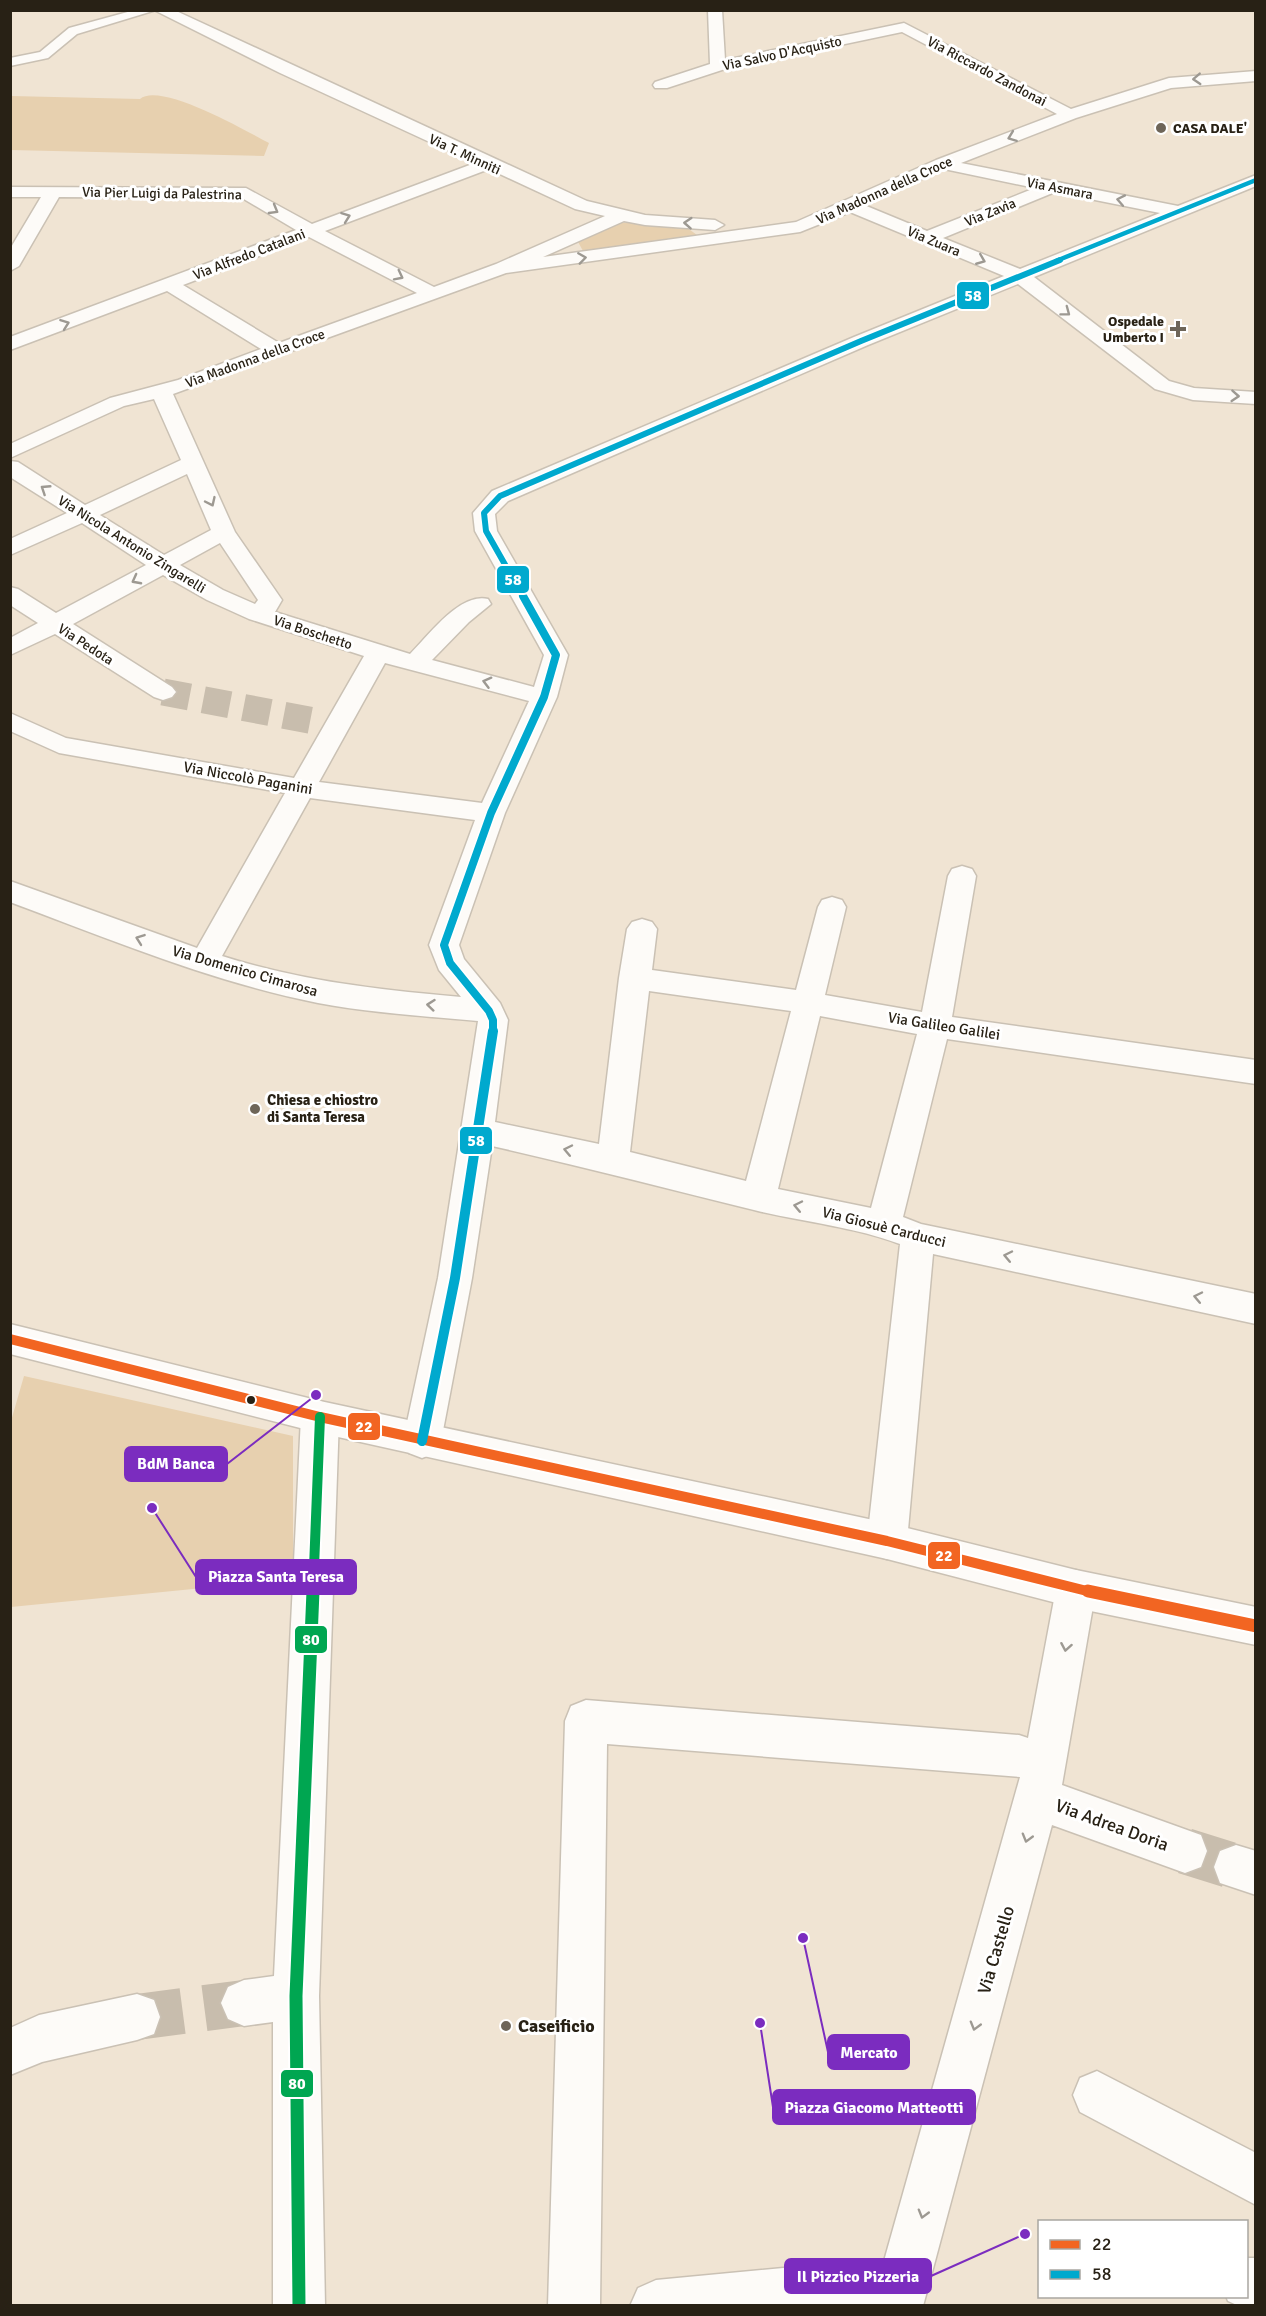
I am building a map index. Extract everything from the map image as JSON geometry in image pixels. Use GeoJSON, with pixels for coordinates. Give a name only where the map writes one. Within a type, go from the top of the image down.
{"type":"FeatureCollection","features":[{"type":"Feature","properties":{"kind":"street","name":"Via T. Minniti"},"geometry":{"type":"LineString","coordinates":[[161,10],[487,164],[580,205],[622,215],[685,223],[789,229]]}},
{"type":"Feature","properties":{"kind":"street"},"geometry":{"type":"LineString","coordinates":[[715,10],[718,66]]}},
{"type":"Feature","properties":{"kind":"street","name":"Via Salvo D'Acquisto"},"geometry":{"type":"LineString","coordinates":[[661,85],[718,66],[904,27]]}},
{"type":"Feature","properties":{"kind":"street","name":"Via Riccardo Zandonai"},"geometry":{"type":"LineString","coordinates":[[904,27],[1070,115]]}},
{"type":"Feature","properties":{"kind":"street","name":"Via Madonna della Croce"},"geometry":{"type":"LineString","coordinates":[[503,268],[789,229],[942,164],[1070,115],[1169,82],[1256,76]]}},
{"type":"Feature","properties":{"kind":"street","name":"Via Alfredo Catalani"},"geometry":{"type":"LineString","coordinates":[[10,344],[487,164]]}},
{"type":"Feature","properties":{"kind":"street","name":"Via Asmara"},"geometry":{"type":"LineString","coordinates":[[942,164],[1178,211]]}},
{"type":"Feature","properties":{"kind":"street"},"geometry":{"type":"LineString","coordinates":[[422,1441],[480,1131],[494,1030],[494,1020],[489,1011],[450,963],[444,945],[448,925],[491,813],[544,697],[556,655],[486,531],[484,513],[500,496],[861,341],[1256,180]]}},
{"type":"Feature","properties":{"kind":"street","name":"Via Zavia"},"geometry":{"type":"LineString","coordinates":[[926,238],[1054,186]]}},
{"type":"Feature","properties":{"kind":"street","name":"Via Pier Luigi da Palestrina"},"geometry":{"type":"LineString","coordinates":[[10,192],[246,193],[309,230],[432,293]]}},
{"type":"Feature","properties":{"kind":"street"},"geometry":{"type":"LineString","coordinates":[[10,266],[53,192]]}},
{"type":"Feature","properties":{"kind":"street","name":"Via Zuara"},"geometry":{"type":"LineString","coordinates":[[849,205],[1020,276],[1162,385],[1193,394],[1256,398]]}},
{"type":"Feature","properties":{"kind":"street","name":"Via Madonna della Croce"},"geometry":{"type":"LineString","coordinates":[[10,452],[117,402],[161,391],[503,268],[622,215]]}},
{"type":"Feature","properties":{"kind":"street"},"geometry":{"type":"LineString","coordinates":[[170,285],[275,349]]}},
{"type":"Feature","properties":{"kind":"street","name":"Via Boschetto"},"geometry":{"type":"LineString","coordinates":[[161,391],[224,532],[270,600],[270,604],[258,614]]}},
{"type":"Feature","properties":{"kind":"street"},"geometry":{"type":"LineString","coordinates":[[10,548],[193,463]]}},
{"type":"Feature","properties":{"kind":"street","name":"Via Nicola Antonio Zingarelli"},"geometry":{"type":"LineString","coordinates":[[10,467],[163,565],[215,595],[258,614]]}},
{"type":"Feature","properties":{"kind":"street"},"geometry":{"type":"LineString","coordinates":[[10,648],[224,532]]}},
{"type":"Feature","properties":{"kind":"street","name":"Via Pedota"},"geometry":{"type":"LineString","coordinates":[[10,594],[163,692]]}},
{"type":"Feature","properties":{"kind":"street"},"geometry":{"type":"LineString","coordinates":[[415,663],[459,617],[479,604]]}},
{"type":"Feature","properties":{"kind":"street","name":"Via Boschetto"},"geometry":{"type":"LineString","coordinates":[[258,614],[378,653],[544,697]]}},
{"type":"Feature","properties":{"kind":"street"},"geometry":{"type":"LineString","coordinates":[[204,962],[303,788],[326,723],[378,653]]}},
{"type":"Feature","properties":{"kind":"street","name":"Via Niccolò Paganini"},"geometry":{"type":"LineString","coordinates":[[10,721],[58,745],[303,788],[491,813]]}},
{"type":"Feature","properties":{"kind":"street"},"geometry":{"type":"LineString","coordinates":[[884,1224],[935,1026],[962,876]]}},
{"type":"Feature","properties":{"kind":"street","name":"Via Domenico Cimarosa"},"geometry":{"type":"LineString","coordinates":[[10,891],[204,962],[327,994],[489,1011]]}},
{"type":"Feature","properties":{"kind":"street"},"geometry":{"type":"LineString","coordinates":[[759,1198],[806,1002],[832,906]]}},
{"type":"Feature","properties":{"kind":"street"},"geometry":{"type":"LineString","coordinates":[[613,1160],[634,978],[642,929]]}},
{"type":"Feature","properties":{"kind":"street","name":"Via Galileo Galilei"},"geometry":{"type":"LineString","coordinates":[[634,978],[806,1002],[935,1026],[1256,1072]]}},
{"type":"Feature","properties":{"kind":"street","name":"Via Giosuè Carducci"},"geometry":{"type":"LineString","coordinates":[[480,1131],[613,1160],[759,1198],[884,1224],[918,1237],[1256,1310]]}},
{"type":"Feature","properties":{"kind":"street"},"geometry":{"type":"LineString","coordinates":[[887,1541],[887,1521],[918,1237]]}},
{"type":"Feature","properties":{"kind":"street"},"geometry":{"type":"LineString","coordinates":[[11,1342],[422,1441],[887,1541],[1076,1589],[1256,1626]]}},
{"type":"Feature","properties":{"kind":"street"},"geometry":{"type":"LineString","coordinates":[[299,2306],[296,1996],[320,1417]]}},
{"type":"Feature","properties":{"kind":"street","name":"Via Castello"},"geometry":{"type":"LineString","coordinates":[[897,2306],[1038,1798],[1076,1589]]}},
{"type":"Feature","properties":{"kind":"street"},"geometry":{"type":"LineString","coordinates":[[574,2306],[586,1721],[1019,1756]]}},
{"type":"Feature","properties":{"kind":"street","name":"Via Adrea Doria"},"geometry":{"type":"LineString","coordinates":[[1038,1798],[1185,1851]]}},
{"type":"Feature","properties":{"kind":"street"},"geometry":{"type":"LineString","coordinates":[[244,2002],[296,1996]]}},
{"type":"Feature","properties":{"kind":"street"},"geometry":{"type":"LineString","coordinates":[[10,2052],[39,2039],[137,2017]]}},
{"type":"Feature","properties":{"kind":"street"},"geometry":{"type":"LineString","coordinates":[[1097,2095],[1256,2180]]}},
{"type":"Feature","properties":{"kind":"street"},"geometry":{"type":"LineString","coordinates":[[656,2306],[815,2291],[864,2306]]}},
{"type":"Feature","properties":{"kind":"lane"},"geometry":{"type":"LineString","coordinates":[[10,62],[44,55],[73,31],[150,10]]}},
{"type":"Feature","properties":{"kind":"shaded area"},"geometry":{"type":"Polygon","coordinates":[[[150,95],[166,97],[204,110],[269,143],[264,156],[11,150],[11,96],[140,99],[150,95]]]}},
{"type":"Feature","properties":{"kind":"shaded area"},"geometry":{"type":"Polygon","coordinates":[[[639,222],[686,227],[697,235],[583,251],[577,240],[620,223],[639,222]]]}},
{"type":"Feature","properties":{"kind":"shaded area"},"geometry":{"type":"Polygon","coordinates":[[[24,1376],[293,1436],[293,1579],[11,1607],[11,1421],[24,1376]]]}},
{"type":"Feature","properties":{"kind":"tunnel"},"geometry":{"type":"LineString","coordinates":[[163,692],[314,721]]}},
{"type":"Feature","properties":{"kind":"tunnel"},"geometry":{"type":"LineString","coordinates":[[1185,1851],[1236,1867]]}},
{"type":"Feature","properties":{"kind":"tunnel"},"geometry":{"type":"LineString","coordinates":[[137,2017],[244,2003]]}},
{"type":"Feature","properties":{"kind":"transit line","name":"58"},"geometry":{"type":"LineString","coordinates":[[422,1441],[455,1278],[493,1030],[493,1020],[489,1011],[450,963],[444,945],[446,934],[491,813],[544,697],[556,655],[486,531],[484,513],[500,496],[861,341],[1256,180]]}},
{"type":"Feature","properties":{"kind":"transit line","name":"22"},"geometry":{"type":"LineString","coordinates":[[10,1339],[320,1417],[887,1541],[1076,1589],[1256,1626]]}},
{"type":"Feature","properties":{"kind":"transit line","name":"80"},"geometry":{"type":"LineString","coordinates":[[299,2306],[296,1996],[320,1417]]}},
{"type":"Feature","properties":{"kind":"place","name":"CASA DALE'"},"geometry":{"type":"Point","coordinates":[1161,128]}},
{"type":"Feature","properties":{"kind":"place","name":"Ospedale Umberto I"},"geometry":{"type":"Point","coordinates":[1178,329]}},
{"type":"Feature","properties":{"kind":"place","name":"Chiesa e chiostro di Santa Teresa"},"geometry":{"type":"Point","coordinates":[255,1109]}},
{"type":"Feature","properties":{"kind":"place","name":"BdM Banca"},"geometry":{"type":"Point","coordinates":[316,1395]}},
{"type":"Feature","properties":{"kind":"place","name":"Piazza Santa Teresa"},"geometry":{"type":"Point","coordinates":[152,1508]}},
{"type":"Feature","properties":{"kind":"place","name":"Mercato"},"geometry":{"type":"Point","coordinates":[803,1938]}},
{"type":"Feature","properties":{"kind":"place","name":"Piazza Giacomo Matteotti"},"geometry":{"type":"Point","coordinates":[760,2023]}},
{"type":"Feature","properties":{"kind":"place","name":"Caseificio"},"geometry":{"type":"Point","coordinates":[506,2026]}},
{"type":"Feature","properties":{"kind":"place","name":"Il Pizzico Pizzeria"},"geometry":{"type":"Point","coordinates":[1025,2234]}}]}
